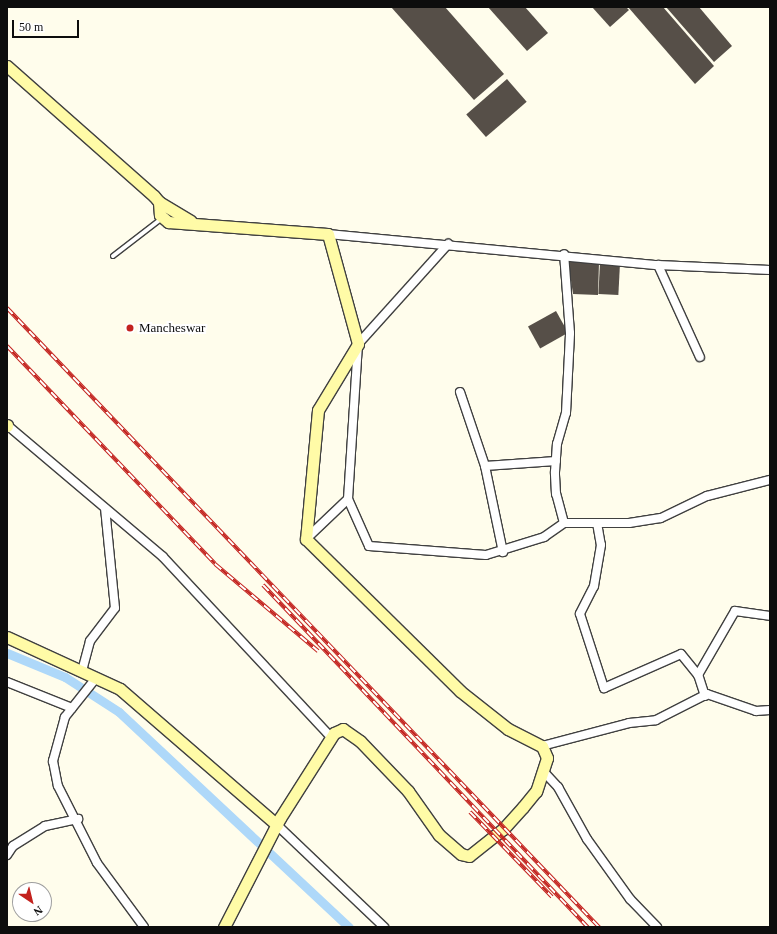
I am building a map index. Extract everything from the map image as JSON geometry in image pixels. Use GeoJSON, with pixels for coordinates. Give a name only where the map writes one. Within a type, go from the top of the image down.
{"type":"FeatureCollection","features":[{"type":"Feature","properties":{"kind":"street"},"geometry":{"type":"LineString","coordinates":[[7,66],[159,202],[193,222]]}},
{"type":"Feature","properties":{"kind":"street"},"geometry":{"type":"LineString","coordinates":[[159,202],[163,217],[168,222],[193,222],[564,254],[658,264],[770,270]]}},
{"type":"Feature","properties":{"kind":"street"},"geometry":{"type":"LineString","coordinates":[[328,234],[358,344],[348,499],[369,546],[486,555],[502,552],[544,537],[564,523],[597,524],[661,518],[707,496],[770,480]]}},
{"type":"Feature","properties":{"kind":"street"},"geometry":{"type":"LineString","coordinates":[[306,539],[318,410],[358,344],[448,244]]}},
{"type":"Feature","properties":{"kind":"street"},"geometry":{"type":"LineString","coordinates":[[564,254],[570,333],[566,414],[556,461],[556,494],[564,523]]}},
{"type":"Feature","properties":{"kind":"street"},"geometry":{"type":"LineString","coordinates":[[658,264],[700,357]]}},
{"type":"Feature","properties":{"kind":"street"},"geometry":{"type":"LineString","coordinates":[[460,392],[485,466],[502,552]]}},
{"type":"Feature","properties":{"kind":"street"},"geometry":{"type":"LineString","coordinates":[[7,426],[163,557],[330,736]]}},
{"type":"Feature","properties":{"kind":"street"},"geometry":{"type":"LineString","coordinates":[[485,466],[556,461]]}},
{"type":"Feature","properties":{"kind":"street"},"geometry":{"type":"LineString","coordinates":[[306,539],[348,499]]}},
{"type":"Feature","properties":{"kind":"street"},"geometry":{"type":"LineString","coordinates":[[82,671],[90,641],[115,608],[105,508]]}},
{"type":"Feature","properties":{"kind":"street"},"geometry":{"type":"LineString","coordinates":[[597,524],[600,545],[594,586],[580,614],[604,688],[681,654],[698,675],[705,696]]}},
{"type":"Feature","properties":{"kind":"street"},"geometry":{"type":"LineString","coordinates":[[224,927],[254,864],[330,736],[343,729],[360,741],[397,778],[439,835],[461,854],[474,853],[503,829],[536,791],[544,772],[547,758],[542,746],[508,729],[460,691],[306,539]]}},
{"type":"Feature","properties":{"kind":"street"},"geometry":{"type":"LineString","coordinates":[[698,675],[735,611],[770,616]]}},
{"type":"Feature","properties":{"kind":"street"},"geometry":{"type":"LineString","coordinates":[[7,637],[120,689],[277,825],[384,927]]}},
{"type":"Feature","properties":{"kind":"street"},"geometry":{"type":"LineString","coordinates":[[96,678],[65,717],[53,761],[58,786],[78,819],[97,863],[144,927]]}},
{"type":"Feature","properties":{"kind":"street"},"geometry":{"type":"LineString","coordinates":[[7,682],[73,707]]}},
{"type":"Feature","properties":{"kind":"street"},"geometry":{"type":"LineString","coordinates":[[542,746],[629,723],[656,720],[705,696],[756,711],[770,710]]}},
{"type":"Feature","properties":{"kind":"street"},"geometry":{"type":"LineString","coordinates":[[544,772],[558,787],[588,839],[630,899],[657,927]]}},
{"type":"Feature","properties":{"kind":"street"},"geometry":{"type":"LineString","coordinates":[[7,856],[13,846],[46,826],[78,819]]}},
{"type":"Feature","properties":{"kind":"lane"},"geometry":{"type":"LineString","coordinates":[[113,256],[163,217]]}},
{"type":"Feature","properties":{"kind":"building"},"geometry":{"type":"Polygon","coordinates":[[[391,7],[445,7],[504,74],[474,100],[391,7]]]}},
{"type":"Feature","properties":{"kind":"building"},"geometry":{"type":"Polygon","coordinates":[[[488,7],[525,7],[548,33],[527,51],[488,7]]]}},
{"type":"Feature","properties":{"kind":"building"},"geometry":{"type":"Polygon","coordinates":[[[592,7],[626,7],[629,10],[610,27],[592,7]]]}},
{"type":"Feature","properties":{"kind":"building"},"geometry":{"type":"Polygon","coordinates":[[[628,7],[663,7],[714,66],[695,84],[628,7]]]}},
{"type":"Feature","properties":{"kind":"building"},"geometry":{"type":"Polygon","coordinates":[[[666,7],[699,7],[732,46],[714,62],[666,7]]]}},
{"type":"Feature","properties":{"kind":"building"},"geometry":{"type":"Polygon","coordinates":[[[507,79],[527,102],[486,137],[466,114],[507,79]]]}},
{"type":"Feature","properties":{"kind":"building"},"geometry":{"type":"Polygon","coordinates":[[[568,260],[599,262],[598,295],[573,294],[568,260]]]}},
{"type":"Feature","properties":{"kind":"building"},"geometry":{"type":"Polygon","coordinates":[[[600,263],[620,264],[618,295],[598,294],[600,263]]]}},
{"type":"Feature","properties":{"kind":"building"},"geometry":{"type":"Polygon","coordinates":[[[556,311],[568,333],[540,348],[528,327],[556,311]]]}},
{"type":"Feature","properties":{"kind":"waterway"},"geometry":{"type":"LineString","coordinates":[[7,653],[65,677],[119,712],[349,927]]}},
{"type":"Feature","properties":{"kind":"railway"},"geometry":{"type":"LineString","coordinates":[[7,308],[599,927]]}},
{"type":"Feature","properties":{"kind":"railway"},"geometry":{"type":"LineString","coordinates":[[7,346],[215,564],[318,651]]}},
{"type":"Feature","properties":{"kind":"railway"},"geometry":{"type":"LineString","coordinates":[[263,585],[588,927]]}},
{"type":"Feature","properties":{"kind":"railway"},"geometry":{"type":"LineString","coordinates":[[470,812],[552,897]]}},
{"type":"Feature","properties":{"kind":"place","name":"Mancheswar"},"geometry":{"type":"Point","coordinates":[130,328]}}]}
